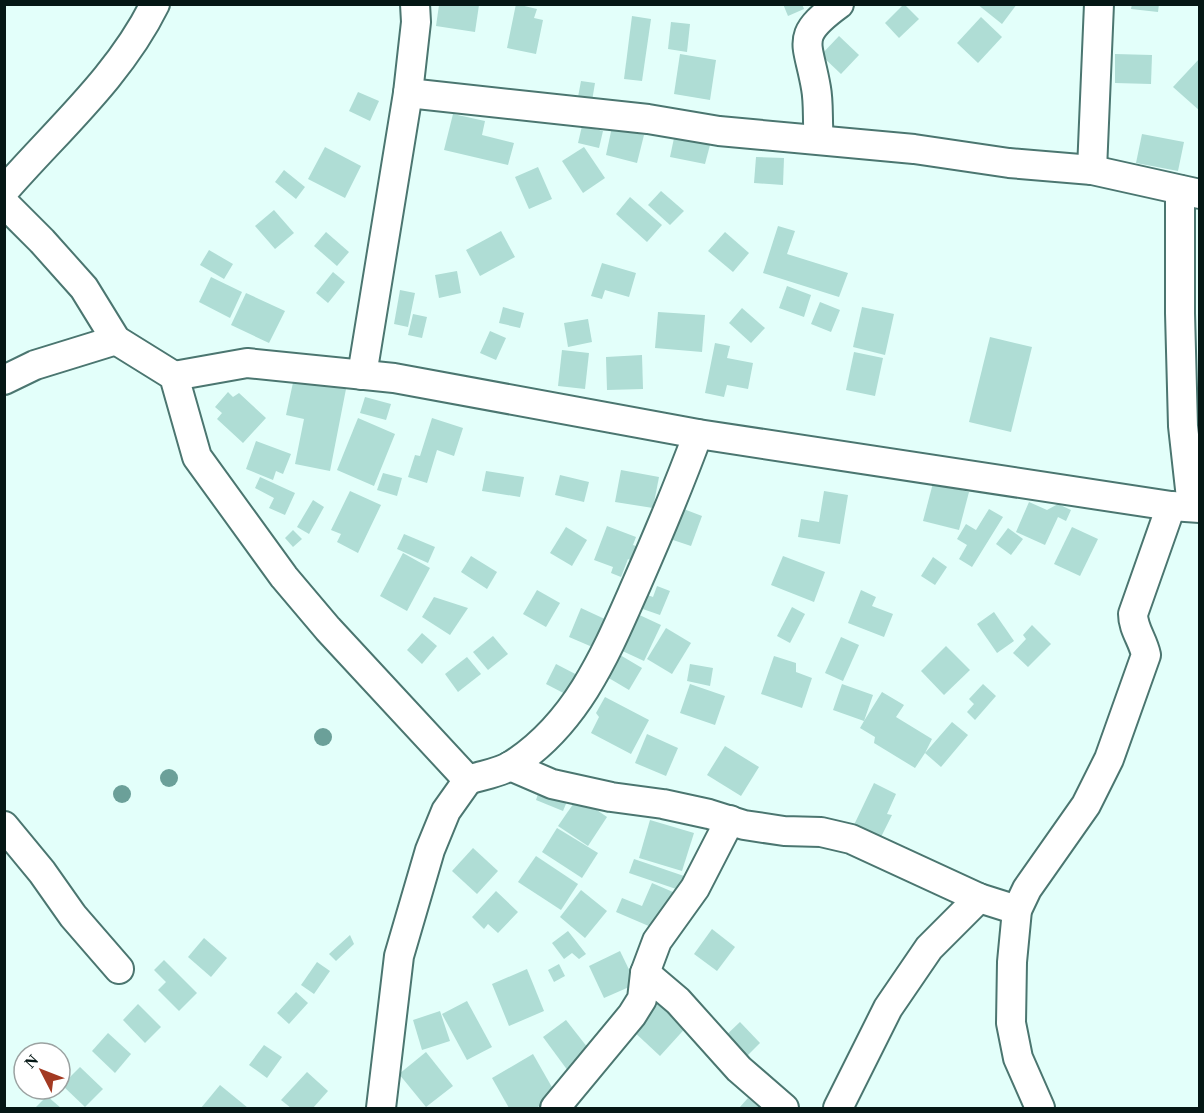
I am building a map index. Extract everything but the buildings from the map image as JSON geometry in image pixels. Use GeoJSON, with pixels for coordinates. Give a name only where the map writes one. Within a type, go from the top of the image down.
{"type":"FeatureCollection","features":[{"type":"Feature","properties":{"kind":"street"},"geometry":{"type":"LineString","coordinates":[[4,191],[76,115],[115,67],[155,4]]}},
{"type":"Feature","properties":{"kind":"street"},"geometry":{"type":"LineString","coordinates":[[362,375],[408,93],[416,22],[415,4]]}},
{"type":"Feature","properties":{"kind":"street"},"geometry":{"type":"LineString","coordinates":[[819,139],[816,88],[806,48],[807,39],[812,28],[839,4]]}},
{"type":"Feature","properties":{"kind":"street"},"geometry":{"type":"LineString","coordinates":[[1092,170],[1099,4]]}},
{"type":"Feature","properties":{"kind":"street"},"geometry":{"type":"LineString","coordinates":[[408,93],[648,119],[719,131],[819,139],[914,149],[1009,163],[1092,170],[1190,192],[1180,313],[1187,507],[1133,614],[1133,624],[1146,654],[1109,759],[1086,805],[1026,889],[1017,909],[1012,962],[1011,1023],[1018,1058],[1040,1108]]}},
{"type":"Feature","properties":{"kind":"street"},"geometry":{"type":"LineString","coordinates":[[4,203],[84,288],[116,340],[174,376],[247,363],[394,378],[698,434],[1187,507]]}},
{"type":"Feature","properties":{"kind":"street"},"geometry":{"type":"LineString","coordinates":[[4,380],[35,365],[116,340]]}},
{"type":"Feature","properties":{"kind":"street"},"geometry":{"type":"LineString","coordinates":[[174,376],[197,457],[284,577],[328,629],[468,780]]}},
{"type":"Feature","properties":{"kind":"street"},"geometry":{"type":"LineString","coordinates":[[381,1108],[399,956],[430,850],[446,812],[468,780],[510,766],[547,736],[572,709],[591,682],[610,646],[669,511],[698,434]]}},
{"type":"Feature","properties":{"kind":"street"},"geometry":{"type":"LineString","coordinates":[[510,766],[552,784],[611,797],[686,809],[744,825],[784,831],[821,832],[851,839],[979,898],[1017,909]]}},
{"type":"Feature","properties":{"kind":"street"},"geometry":{"type":"LineString","coordinates":[[555,1108],[632,1015],[642,999],[645,973],[657,940],[695,888],[730,820]]}},
{"type":"Feature","properties":{"kind":"street"},"geometry":{"type":"LineString","coordinates":[[4,826],[42,872],[73,916],[119,969]]}},
{"type":"Feature","properties":{"kind":"street"},"geometry":{"type":"LineString","coordinates":[[838,1108],[888,1008],[929,948],[979,898]]}},
{"type":"Feature","properties":{"kind":"street"},"geometry":{"type":"LineString","coordinates":[[645,973],[678,1001],[739,1069],[784,1108]]}}]}
